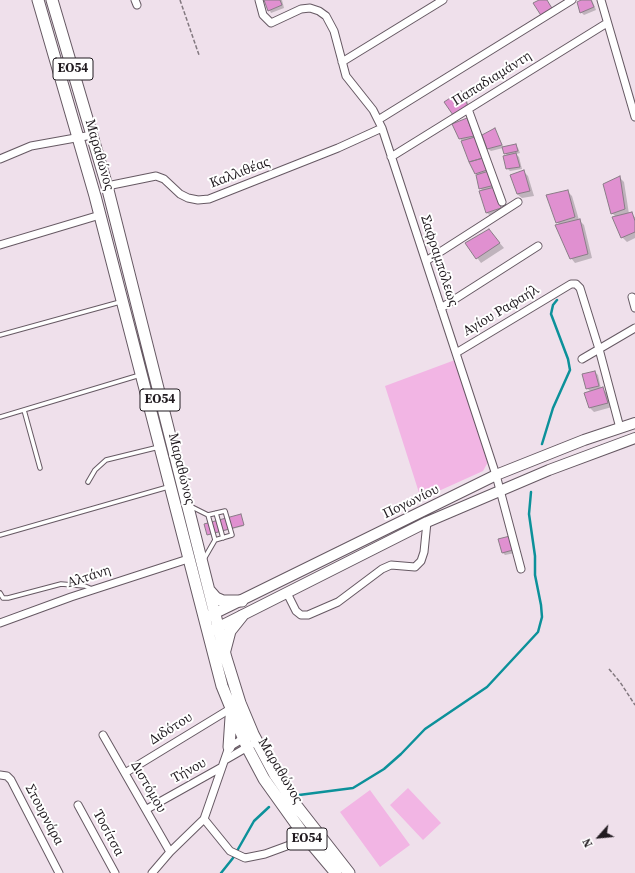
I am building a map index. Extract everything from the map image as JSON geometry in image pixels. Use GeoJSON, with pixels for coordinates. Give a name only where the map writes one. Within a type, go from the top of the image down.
{"type":"FeatureCollection","features":[{"type":"Feature","properties":{"kind":"main road","name":"Μαραθώνος"},"geometry":{"type":"LineString","coordinates":[[38,0],[100,215],[207,632],[230,709],[245,743],[271,789],[304,835],[336,873]]}},
{"type":"Feature","properties":{"kind":"main road","name":"Μαραθώνος"},"geometry":{"type":"LineString","coordinates":[[52,0],[107,186],[218,628],[240,704],[256,738],[285,790],[349,873]]}},
{"type":"Feature","properties":{"kind":"main road","name":"Πογωνίου"},"geometry":{"type":"LineString","coordinates":[[204,618],[242,601],[496,475],[635,423]]}},
{"type":"Feature","properties":{"kind":"main road","name":"Πογωνίου"},"geometry":{"type":"LineString","coordinates":[[207,632],[242,616],[427,522],[549,470],[635,438]]}},
{"type":"Feature","properties":{"kind":"main road"},"geometry":{"type":"LineString","coordinates":[[209,589],[213,595],[223,601],[242,601]]}},
{"type":"Feature","properties":{"kind":"main road"},"geometry":{"type":"LineString","coordinates":[[226,658],[225,647],[228,635],[242,616]]}},
{"type":"Feature","properties":{"kind":"main road"},"geometry":{"type":"LineString","coordinates":[[229,747],[231,728],[230,709]]}},
{"type":"Feature","properties":{"kind":"street","name":"Σαφραμπόλεως"},"geometry":{"type":"LineString","coordinates":[[259,0],[263,15],[268,22],[276,22],[293,11],[310,8],[319,11],[331,23],[342,62],[350,82],[372,110],[382,128],[500,491]]}},
{"type":"Feature","properties":{"kind":"street"},"geometry":{"type":"LineString","coordinates":[[342,62],[443,0]]}},
{"type":"Feature","properties":{"kind":"street"},"geometry":{"type":"LineString","coordinates":[[378,120],[572,0]]}},
{"type":"Feature","properties":{"kind":"street"},"geometry":{"type":"LineString","coordinates":[[601,0],[635,118]]}},
{"type":"Feature","properties":{"kind":"street","name":"Παπαδιαμάντη"},"geometry":{"type":"LineString","coordinates":[[391,157],[607,23]]}},
{"type":"Feature","properties":{"kind":"street"},"geometry":{"type":"LineString","coordinates":[[468,109],[502,202]]}},
{"type":"Feature","properties":{"kind":"street","name":"Καλλιθέας"},"geometry":{"type":"LineString","coordinates":[[107,186],[156,176],[164,179],[180,194],[188,198],[198,200],[209,199],[338,148],[382,128]]}},
{"type":"Feature","properties":{"kind":"street"},"geometry":{"type":"LineString","coordinates":[[0,159],[31,146],[92,135]]}},
{"type":"Feature","properties":{"kind":"street"},"geometry":{"type":"LineString","coordinates":[[426,261],[518,202]]}},
{"type":"Feature","properties":{"kind":"street"},"geometry":{"type":"LineString","coordinates":[[0,245],[100,215]]}},
{"type":"Feature","properties":{"kind":"street"},"geometry":{"type":"LineString","coordinates":[[441,308],[538,246]]}},
{"type":"Feature","properties":{"kind":"street","name":"Αγίου Ραφαήλ"},"geometry":{"type":"LineString","coordinates":[[456,353],[574,284],[578,286],[599,349]]}},
{"type":"Feature","properties":{"kind":"street"},"geometry":{"type":"LineString","coordinates":[[632,297],[635,308]]}},
{"type":"Feature","properties":{"kind":"street"},"geometry":{"type":"LineString","coordinates":[[582,359],[635,328]]}},
{"type":"Feature","properties":{"kind":"street"},"geometry":{"type":"LineString","coordinates":[[599,349],[620,428]]}},
{"type":"Feature","properties":{"kind":"street"},"geometry":{"type":"LineString","coordinates":[[500,491],[521,569]]}},
{"type":"Feature","properties":{"kind":"street"},"geometry":{"type":"LineString","coordinates":[[287,593],[296,611],[301,615],[308,615],[338,602],[382,569],[391,565],[415,567],[421,561],[427,522]]}},
{"type":"Feature","properties":{"kind":"street","name":"Αλτάνη"},"geometry":{"type":"LineString","coordinates":[[0,623],[92,590],[188,559]]}},
{"type":"Feature","properties":{"kind":"street","name":"Διδότου"},"geometry":{"type":"LineString","coordinates":[[125,773],[230,709]]}},
{"type":"Feature","properties":{"kind":"street","name":"Διστόμου"},"geometry":{"type":"LineString","coordinates":[[103,735],[147,809],[170,852]]}},
{"type":"Feature","properties":{"kind":"street"},"geometry":{"type":"LineString","coordinates":[[152,873],[170,852],[204,819],[229,747],[245,743],[256,738]]}},
{"type":"Feature","properties":{"kind":"street","name":"Τήνου"},"geometry":{"type":"LineString","coordinates":[[147,809],[224,764],[245,743]]}},
{"type":"Feature","properties":{"kind":"street","name":"Στουρνάρα"},"geometry":{"type":"LineString","coordinates":[[0,775],[7,776],[11,780],[60,873]]}},
{"type":"Feature","properties":{"kind":"street","name":"Τοσίτσα"},"geometry":{"type":"LineString","coordinates":[[78,805],[115,873]]}},
{"type":"Feature","properties":{"kind":"street"},"geometry":{"type":"LineString","coordinates":[[204,819],[230,852],[239,857],[245,858],[265,854],[295,843],[304,835]]}},
{"type":"Feature","properties":{"kind":"lane"},"geometry":{"type":"LineString","coordinates":[[0,335],[122,302]]}},
{"type":"Feature","properties":{"kind":"lane"},"geometry":{"type":"LineString","coordinates":[[0,416],[142,375]]}},
{"type":"Feature","properties":{"kind":"lane"},"geometry":{"type":"LineString","coordinates":[[24,410],[40,468]]}},
{"type":"Feature","properties":{"kind":"lane"},"geometry":{"type":"LineString","coordinates":[[88,482],[95,470],[106,460],[160,446]]}},
{"type":"Feature","properties":{"kind":"lane"},"geometry":{"type":"LineString","coordinates":[[0,535],[170,487]]}},
{"type":"Feature","properties":{"kind":"lane"},"geometry":{"type":"LineString","coordinates":[[188,504],[208,515],[225,511],[232,535],[215,540],[202,562]]}},
{"type":"Feature","properties":{"kind":"lane"},"geometry":{"type":"LineString","coordinates":[[216,513],[223,538]]}},
{"type":"Feature","properties":{"kind":"lane"},"geometry":{"type":"LineString","coordinates":[[208,515],[215,540]]}},
{"type":"Feature","properties":{"kind":"lane"},"geometry":{"type":"LineString","coordinates":[[0,593],[3,598],[8,598],[61,584],[85,586],[92,590]]}},
{"type":"Feature","properties":{"kind":"path"},"geometry":{"type":"LineString","coordinates":[[180,0],[199,55]]}},
{"type":"Feature","properties":{"kind":"path"},"geometry":{"type":"LineString","coordinates":[[609,669],[620,682],[635,705]]}},
{"type":"Feature","properties":{"kind":"shaded area"},"geometry":{"type":"Polygon","coordinates":[[[455,360],[488,462],[483,471],[421,499],[385,386],[455,360]]]}},
{"type":"Feature","properties":{"kind":"shaded area"},"geometry":{"type":"Polygon","coordinates":[[[408,788],[441,823],[423,840],[390,805],[408,788]]]}},
{"type":"Feature","properties":{"kind":"shaded area"},"geometry":{"type":"Polygon","coordinates":[[[370,790],[410,845],[380,867],[340,812],[370,790]]]}},
{"type":"Feature","properties":{"kind":"building"},"geometry":{"type":"Polygon","coordinates":[[[264,0],[280,0],[282,5],[268,11],[264,0]]]}},
{"type":"Feature","properties":{"kind":"building"},"geometry":{"type":"Polygon","coordinates":[[[539,0],[547,0],[553,10],[542,17],[533,3],[539,0]]]}},
{"type":"Feature","properties":{"kind":"building"},"geometry":{"type":"Polygon","coordinates":[[[581,0],[591,0],[594,7],[580,13],[577,2],[581,0]]]}},
{"type":"Feature","properties":{"kind":"building"},"geometry":{"type":"Polygon","coordinates":[[[461,91],[468,106],[453,115],[444,102],[461,91]]]}},
{"type":"Feature","properties":{"kind":"building"},"geometry":{"type":"Polygon","coordinates":[[[467,118],[474,136],[459,139],[452,124],[467,118]]]}},
{"type":"Feature","properties":{"kind":"building"},"geometry":{"type":"Polygon","coordinates":[[[495,128],[502,145],[487,149],[482,135],[495,128]]]}},
{"type":"Feature","properties":{"kind":"building"},"geometry":{"type":"Polygon","coordinates":[[[475,137],[483,158],[469,162],[461,141],[475,137]]]}},
{"type":"Feature","properties":{"kind":"building"},"geometry":{"type":"Polygon","coordinates":[[[516,144],[518,151],[504,154],[502,147],[516,144]]]}},
{"type":"Feature","properties":{"kind":"building"},"geometry":{"type":"Polygon","coordinates":[[[516,153],[520,167],[506,169],[503,156],[516,153]]]}},
{"type":"Feature","properties":{"kind":"building"},"geometry":{"type":"Polygon","coordinates":[[[483,158],[487,170],[475,174],[469,162],[483,158]]]}},
{"type":"Feature","properties":{"kind":"building"},"geometry":{"type":"Polygon","coordinates":[[[524,170],[530,191],[517,194],[510,175],[524,170]]]}},
{"type":"Feature","properties":{"kind":"building"},"geometry":{"type":"Polygon","coordinates":[[[489,171],[495,185],[479,189],[476,175],[489,171]]]}},
{"type":"Feature","properties":{"kind":"building"},"geometry":{"type":"Polygon","coordinates":[[[620,176],[625,209],[611,214],[603,184],[620,176]]]}},
{"type":"Feature","properties":{"kind":"building"},"geometry":{"type":"Polygon","coordinates":[[[495,187],[501,208],[486,213],[479,191],[495,187]]]}},
{"type":"Feature","properties":{"kind":"building"},"geometry":{"type":"Polygon","coordinates":[[[568,190],[575,217],[556,223],[546,195],[568,190]]]}},
{"type":"Feature","properties":{"kind":"building"},"geometry":{"type":"Polygon","coordinates":[[[632,212],[635,221],[635,232],[621,238],[612,217],[632,212]]]}},
{"type":"Feature","properties":{"kind":"building"},"geometry":{"type":"Polygon","coordinates":[[[580,219],[588,254],[570,259],[555,225],[580,219]]]}},
{"type":"Feature","properties":{"kind":"building"},"geometry":{"type":"Polygon","coordinates":[[[489,229],[500,243],[476,259],[465,243],[489,229]]]}},
{"type":"Feature","properties":{"kind":"building"},"geometry":{"type":"Polygon","coordinates":[[[595,371],[599,386],[586,389],[582,374],[595,371]]]}},
{"type":"Feature","properties":{"kind":"building"},"geometry":{"type":"Polygon","coordinates":[[[603,387],[608,403],[589,408],[584,393],[603,387]]]}},
{"type":"Feature","properties":{"kind":"building"},"geometry":{"type":"Polygon","coordinates":[[[241,514],[244,525],[207,535],[204,524],[241,514]]]}},
{"type":"Feature","properties":{"kind":"building"},"geometry":{"type":"Polygon","coordinates":[[[510,536],[513,550],[502,553],[498,539],[510,536]]]}},
{"type":"Feature","properties":{"kind":"waterway"},"geometry":{"type":"LineString","coordinates":[[542,444],[553,408],[570,370],[568,359],[551,314],[553,305],[557,300]]}},
{"type":"Feature","properties":{"kind":"waterway"},"geometry":{"type":"LineString","coordinates":[[299,795],[353,788],[384,769],[425,729],[487,687],[538,632],[542,617],[535,575],[535,556],[529,514],[531,492]]}},
{"type":"Feature","properties":{"kind":"waterway"},"geometry":{"type":"LineString","coordinates":[[221,873],[233,858],[254,821],[269,807]]}}]}
